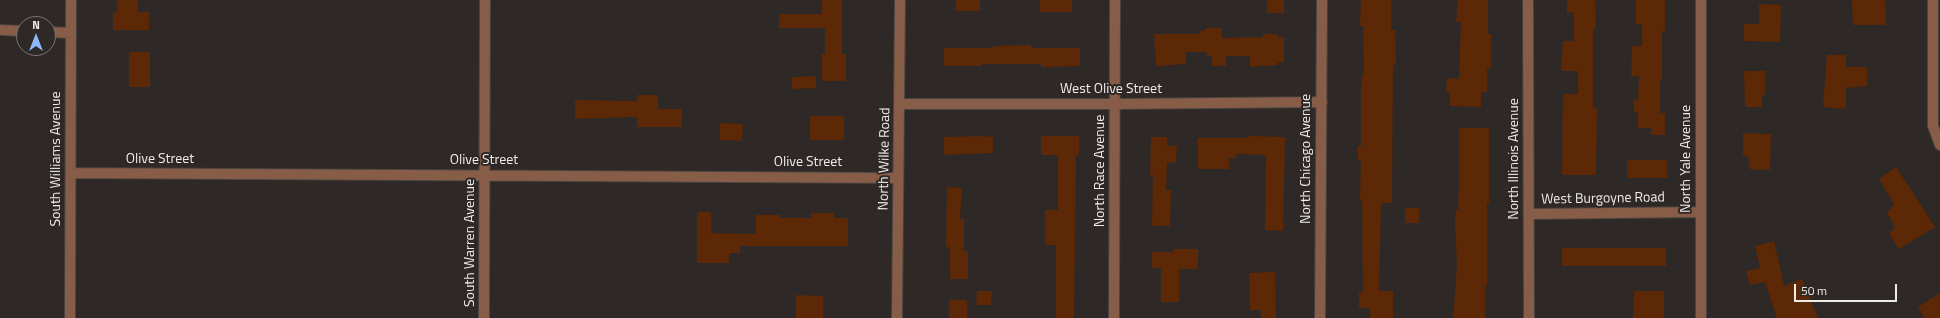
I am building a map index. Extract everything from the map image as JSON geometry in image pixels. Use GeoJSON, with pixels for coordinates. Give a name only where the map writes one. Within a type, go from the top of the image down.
{"type":"FeatureCollection","features":[{"type":"Feature","properties":{"kind":"street","name":"South Williams Avenue"},"geometry":{"type":"LineString","coordinates":[[70,318],[72,173],[71,0]]}},
{"type":"Feature","properties":{"kind":"street","name":"South Warren Avenue"},"geometry":{"type":"LineString","coordinates":[[484,318],[485,0]]}},
{"type":"Feature","properties":{"kind":"street","name":"North Wilke Road"},"geometry":{"type":"LineString","coordinates":[[897,318],[897,178],[900,104],[900,0]]}},
{"type":"Feature","properties":{"kind":"street","name":"North Race Avenue"},"geometry":{"type":"LineString","coordinates":[[1114,318],[1115,0]]}},
{"type":"Feature","properties":{"kind":"street","name":"North Chicago Avenue"},"geometry":{"type":"LineString","coordinates":[[1320,318],[1322,0]]}},
{"type":"Feature","properties":{"kind":"street","name":"North Illinois Avenue"},"geometry":{"type":"LineString","coordinates":[[1528,0],[1530,214],[1529,318]]}},
{"type":"Feature","properties":{"kind":"street","name":"North Yale Avenue"},"geometry":{"type":"LineString","coordinates":[[1701,0],[1701,318]]}},
{"type":"Feature","properties":{"kind":"street"},"geometry":{"type":"LineString","coordinates":[[1933,0],[1936,123],[1940,145]]}},
{"type":"Feature","properties":{"kind":"street"},"geometry":{"type":"LineString","coordinates":[[0,30],[16,31]]}},
{"type":"Feature","properties":{"kind":"street"},"geometry":{"type":"LineString","coordinates":[[56,32],[71,33]]}},
{"type":"Feature","properties":{"kind":"street","name":"West Olive Street"},"geometry":{"type":"LineString","coordinates":[[900,104],[1322,102]]}},
{"type":"Feature","properties":{"kind":"street","name":"Olive Street"},"geometry":{"type":"LineString","coordinates":[[72,173],[897,178]]}},
{"type":"Feature","properties":{"kind":"street","name":"West Burgoyne Road"},"geometry":{"type":"LineString","coordinates":[[1530,214],[1701,212]]}},
{"type":"Feature","properties":{"kind":"building"},"geometry":{"type":"Polygon","coordinates":[[[117,0],[138,0],[138,12],[149,12],[149,30],[113,30],[113,12],[117,12],[117,0]]]}},
{"type":"Feature","properties":{"kind":"building"},"geometry":{"type":"Polygon","coordinates":[[[822,0],[842,0],[842,54],[846,54],[846,81],[822,81],[822,54],[825,54],[825,28],[779,28],[779,14],[822,14],[822,0]]]}},
{"type":"Feature","properties":{"kind":"building"},"geometry":{"type":"Polygon","coordinates":[[[956,0],[980,0],[980,11],[956,11],[956,0]]]}},
{"type":"Feature","properties":{"kind":"building"},"geometry":{"type":"Polygon","coordinates":[[[1040,0],[1072,0],[1072,12],[1040,12],[1040,0]]]}},
{"type":"Feature","properties":{"kind":"building"},"geometry":{"type":"Polygon","coordinates":[[[1267,0],[1284,0],[1284,13],[1267,13],[1267,0]]]}},
{"type":"Feature","properties":{"kind":"building"},"geometry":{"type":"Polygon","coordinates":[[[1361,0],[1391,0],[1391,30],[1395,30],[1396,65],[1393,65],[1392,203],[1381,203],[1379,291],[1393,291],[1393,318],[1370,318],[1370,308],[1359,308],[1359,292],[1363,292],[1362,200],[1360,200],[1361,161],[1358,161],[1358,146],[1361,146],[1361,88],[1362,74],[1364,74],[1363,26],[1360,26],[1361,0]]]}},
{"type":"Feature","properties":{"kind":"building"},"geometry":{"type":"Polygon","coordinates":[[[1458,0],[1488,0],[1488,34],[1491,34],[1491,68],[1487,68],[1487,92],[1481,92],[1481,107],[1450,106],[1450,92],[1446,92],[1447,78],[1459,79],[1461,22],[1456,22],[1458,0]]]}},
{"type":"Feature","properties":{"kind":"building"},"geometry":{"type":"Polygon","coordinates":[[[1567,0],[1595,0],[1596,29],[1593,29],[1593,108],[1597,108],[1596,175],[1562,175],[1563,94],[1578,94],[1578,71],[1561,71],[1563,41],[1574,41],[1574,12],[1567,13],[1567,0]]]}},
{"type":"Feature","properties":{"kind":"building"},"geometry":{"type":"Polygon","coordinates":[[[1636,0],[1665,0],[1665,31],[1662,31],[1660,113],[1665,113],[1665,135],[1651,135],[1651,128],[1638,128],[1638,112],[1634,111],[1634,100],[1638,100],[1639,76],[1631,77],[1632,46],[1642,46],[1642,24],[1636,24],[1636,0]]]}},
{"type":"Feature","properties":{"kind":"building"},"geometry":{"type":"Polygon","coordinates":[[[1852,0],[1885,0],[1886,25],[1853,25],[1852,0]]]}},
{"type":"Feature","properties":{"kind":"building"},"geometry":{"type":"Polygon","coordinates":[[[1759,4],[1781,5],[1780,42],[1744,41],[1744,24],[1759,24],[1759,4]]]}},
{"type":"Feature","properties":{"kind":"building"},"geometry":{"type":"Polygon","coordinates":[[[1206,28],[1222,28],[1222,38],[1263,37],[1263,34],[1277,34],[1277,37],[1284,37],[1284,62],[1277,63],[1277,65],[1250,67],[1250,56],[1226,56],[1226,66],[1212,66],[1212,56],[1207,56],[1207,52],[1186,52],[1186,64],[1156,66],[1154,34],[1199,34],[1199,31],[1206,31],[1206,28]]]}},
{"type":"Feature","properties":{"kind":"building"},"geometry":{"type":"Polygon","coordinates":[[[1031,45],[1031,48],[1080,48],[1080,66],[1041,67],[1041,64],[982,64],[982,66],[944,66],[944,48],[993,48],[993,46],[1031,45]]]}},
{"type":"Feature","properties":{"kind":"building"},"geometry":{"type":"Polygon","coordinates":[[[129,52],[150,52],[150,87],[129,87],[129,52]]]}},
{"type":"Feature","properties":{"kind":"building"},"geometry":{"type":"Polygon","coordinates":[[[1827,55],[1846,55],[1846,67],[1867,67],[1867,86],[1846,88],[1846,109],[1823,107],[1827,55]]]}},
{"type":"Feature","properties":{"kind":"building"},"geometry":{"type":"Polygon","coordinates":[[[1744,71],[1765,71],[1765,95],[1762,95],[1762,107],[1745,107],[1744,71]]]}},
{"type":"Feature","properties":{"kind":"building"},"geometry":{"type":"Polygon","coordinates":[[[816,76],[816,88],[792,89],[792,77],[816,76]]]}},
{"type":"Feature","properties":{"kind":"building"},"geometry":{"type":"Polygon","coordinates":[[[637,95],[658,95],[658,109],[682,109],[682,127],[637,127],[637,117],[575,119],[575,100],[637,101],[637,95]]]}},
{"type":"Feature","properties":{"kind":"building"},"geometry":{"type":"Polygon","coordinates":[[[810,116],[844,116],[844,140],[810,140],[810,116]]]}},
{"type":"Feature","properties":{"kind":"building"},"geometry":{"type":"Polygon","coordinates":[[[720,123],[743,124],[742,141],[720,140],[720,123]]]}},
{"type":"Feature","properties":{"kind":"building"},"geometry":{"type":"Polygon","coordinates":[[[1459,128],[1489,128],[1489,203],[1487,203],[1487,286],[1485,286],[1485,318],[1453,318],[1457,266],[1455,224],[1456,210],[1458,210],[1459,128]]]}},
{"type":"Feature","properties":{"kind":"building"},"geometry":{"type":"Polygon","coordinates":[[[1743,133],[1771,134],[1770,170],[1749,169],[1749,157],[1743,156],[1743,133]]]}},
{"type":"Feature","properties":{"kind":"building"},"geometry":{"type":"Polygon","coordinates":[[[1041,136],[1079,136],[1079,155],[1076,155],[1074,318],[1056,318],[1056,245],[1045,245],[1045,210],[1058,210],[1058,155],[1041,155],[1041,136]]]}},
{"type":"Feature","properties":{"kind":"building"},"geometry":{"type":"Polygon","coordinates":[[[1248,136],[1285,137],[1283,231],[1265,230],[1266,155],[1236,154],[1236,158],[1229,158],[1229,169],[1198,169],[1198,138],[1248,138],[1248,136]]]}},
{"type":"Feature","properties":{"kind":"building"},"geometry":{"type":"Polygon","coordinates":[[[944,137],[993,137],[993,153],[944,155],[944,137]]]}},
{"type":"Feature","properties":{"kind":"building"},"geometry":{"type":"Polygon","coordinates":[[[1151,137],[1167,137],[1167,146],[1177,146],[1176,163],[1167,162],[1166,190],[1171,190],[1170,226],[1152,226],[1153,175],[1150,175],[1151,137]]]}},
{"type":"Feature","properties":{"kind":"building"},"geometry":{"type":"Polygon","coordinates":[[[1627,160],[1667,160],[1667,178],[1627,178],[1627,160]]]}},
{"type":"Feature","properties":{"kind":"building"},"geometry":{"type":"Polygon","coordinates":[[[1896,167],[1935,227],[1899,249],[1889,234],[1895,227],[1887,213],[1894,204],[1879,179],[1896,167]]]}},
{"type":"Feature","properties":{"kind":"building"},"geometry":{"type":"Polygon","coordinates":[[[947,187],[962,188],[960,219],[964,219],[964,251],[968,251],[968,279],[950,279],[950,247],[946,247],[947,187]]]}},
{"type":"Feature","properties":{"kind":"building"},"geometry":{"type":"Polygon","coordinates":[[[1405,208],[1419,208],[1419,223],[1405,223],[1405,208]]]}},
{"type":"Feature","properties":{"kind":"building"},"geometry":{"type":"Polygon","coordinates":[[[697,212],[711,212],[711,233],[756,234],[756,215],[780,215],[780,218],[811,218],[811,213],[834,213],[834,218],[848,218],[848,246],[740,246],[740,253],[729,253],[729,263],[697,263],[697,212]]]}},
{"type":"Feature","properties":{"kind":"building"},"geometry":{"type":"Polygon","coordinates":[[[1774,241],[1784,286],[1802,279],[1818,318],[1777,318],[1765,282],[1750,285],[1746,271],[1760,268],[1755,246],[1774,241]]]}},
{"type":"Feature","properties":{"kind":"building"},"geometry":{"type":"Polygon","coordinates":[[[1562,248],[1666,248],[1666,266],[1562,266],[1562,248]]]}},
{"type":"Feature","properties":{"kind":"building"},"geometry":{"type":"Polygon","coordinates":[[[1173,249],[1198,249],[1198,269],[1179,269],[1179,302],[1161,302],[1161,268],[1152,268],[1152,252],[1173,252],[1173,249]]]}},
{"type":"Feature","properties":{"kind":"building"},"geometry":{"type":"Polygon","coordinates":[[[1275,272],[1276,318],[1261,318],[1261,310],[1250,310],[1249,273],[1275,272]]]}},
{"type":"Feature","properties":{"kind":"building"},"geometry":{"type":"Polygon","coordinates":[[[977,291],[992,291],[991,305],[976,305],[977,291]]]}},
{"type":"Feature","properties":{"kind":"building"},"geometry":{"type":"Polygon","coordinates":[[[1634,291],[1664,291],[1664,318],[1633,318],[1634,291]]]}},
{"type":"Feature","properties":{"kind":"building"},"geometry":{"type":"Polygon","coordinates":[[[1940,293],[1940,318],[1924,318],[1918,307],[1940,293]]]}},
{"type":"Feature","properties":{"kind":"building"},"geometry":{"type":"Polygon","coordinates":[[[796,295],[823,296],[823,318],[796,318],[796,295]]]}},
{"type":"Feature","properties":{"kind":"building"},"geometry":{"type":"Polygon","coordinates":[[[949,300],[967,300],[967,318],[949,318],[949,300]]]}}]}
